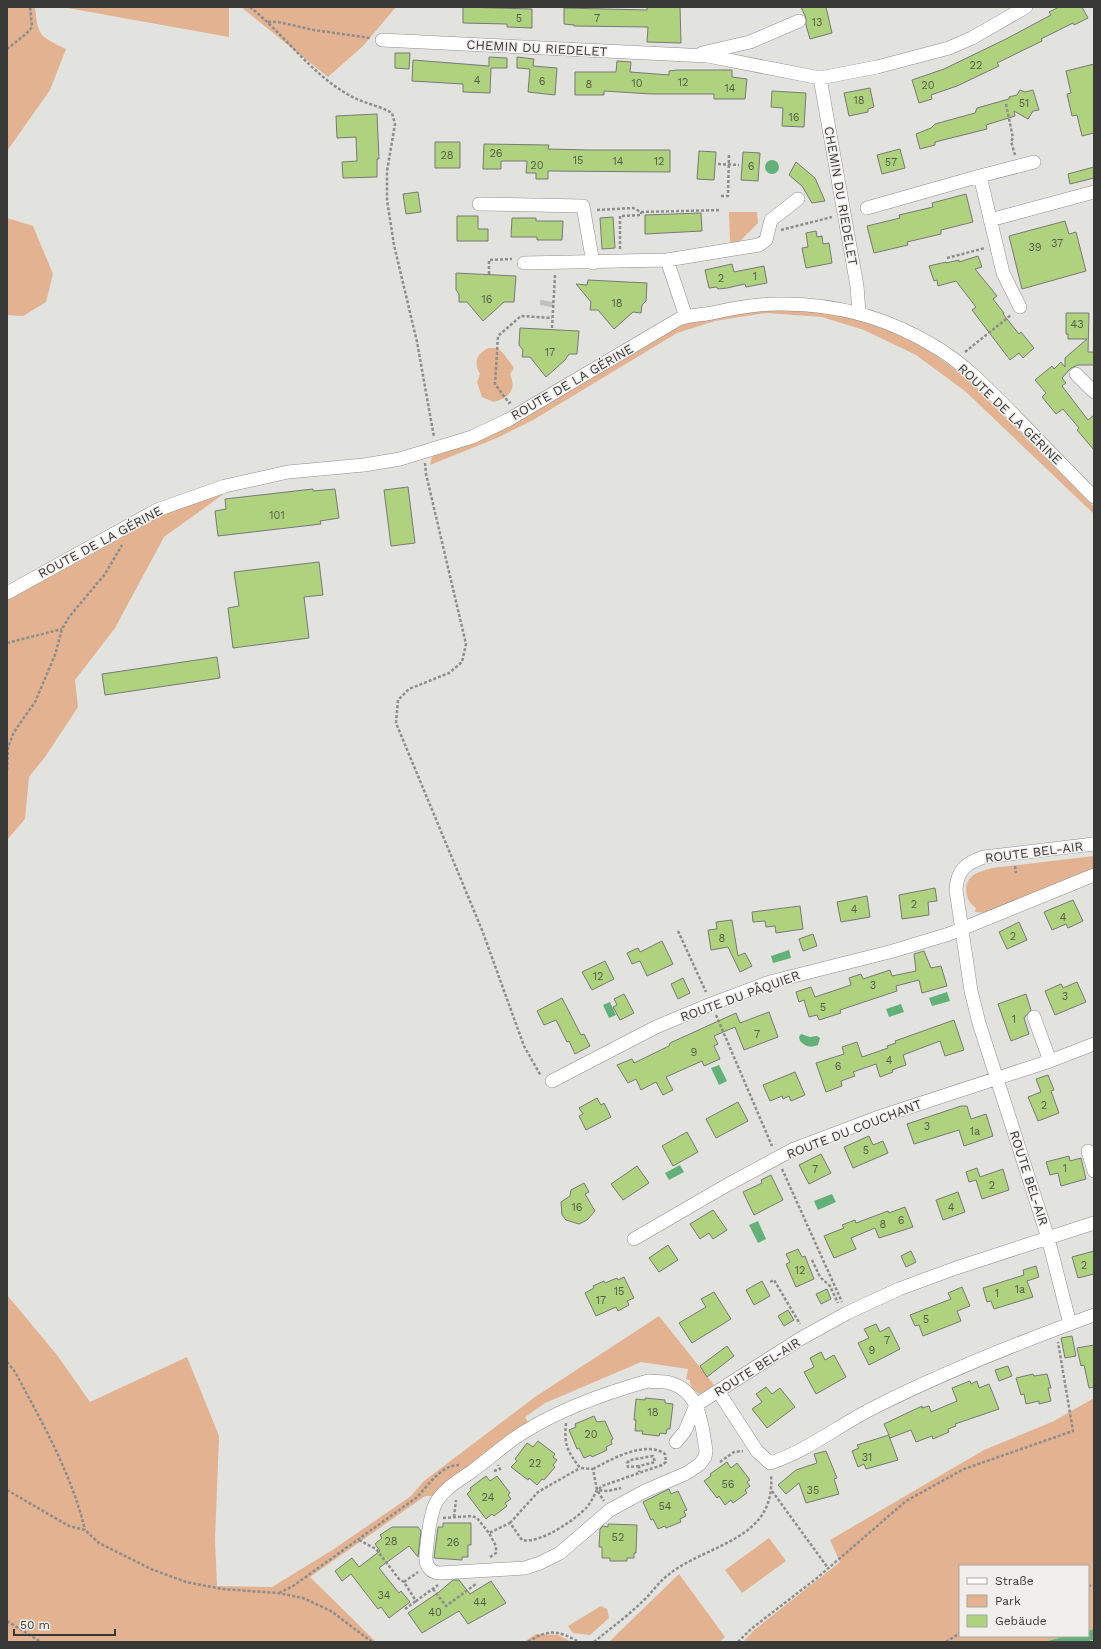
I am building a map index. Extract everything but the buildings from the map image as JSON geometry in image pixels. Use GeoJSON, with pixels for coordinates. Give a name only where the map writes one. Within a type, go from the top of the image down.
{"type":"FeatureCollection","features":[{"type":"Feature","properties":{"kind":"street","name":"CHEMIN DU RIEDELET"},"geometry":{"type":"LineString","coordinates":[[382,40],[692,55],[728,59],[820,78],[877,67],[945,50],[972,38],[1026,7]]}},
{"type":"Feature","properties":{"kind":"street","name":"CHEMIN DU RIEDELET"},"geometry":{"type":"LineString","coordinates":[[692,55],[750,42],[799,21]]}},
{"type":"Feature","properties":{"kind":"street","name":"CHEMIN DU RIEDELET"},"geometry":{"type":"LineString","coordinates":[[820,78],[857,286],[859,313]]}},
{"type":"Feature","properties":{"kind":"street"},"geometry":{"type":"LineString","coordinates":[[867,208],[1034,162]]}},
{"type":"Feature","properties":{"kind":"street"},"geometry":{"type":"LineString","coordinates":[[980,176],[1003,273],[1020,307]]}},
{"type":"Feature","properties":{"kind":"street"},"geometry":{"type":"LineString","coordinates":[[990,220],[1094,192]]}},
{"type":"Feature","properties":{"kind":"street"},"geometry":{"type":"LineString","coordinates":[[524,263],[667,260],[760,245],[766,240],[769,233],[771,220],[798,199]]}},
{"type":"Feature","properties":{"kind":"street"},"geometry":{"type":"LineString","coordinates":[[479,204],[584,206],[593,262]]}},
{"type":"Feature","properties":{"kind":"street"},"geometry":{"type":"LineString","coordinates":[[667,260],[686,317]]}},
{"type":"Feature","properties":{"kind":"street","name":"ROUTE DE LA GÉRINE"},"geometry":{"type":"LineString","coordinates":[[7,593],[157,510],[225,486],[288,472],[364,465],[438,449],[483,432],[528,408],[686,317],[750,305],[808,304],[859,313],[884,321],[939,349],[956,361],[990,391],[1094,497]]}},
{"type":"Feature","properties":{"kind":"street"},"geometry":{"type":"LineString","coordinates":[[1076,374],[1094,392]]}},
{"type":"Feature","properties":{"kind":"street","name":"ROUTE BEL-AIR"},"geometry":{"type":"LineString","coordinates":[[696,1405],[844,1311],[956,1268],[1048,1238],[996,1078],[971,992],[956,890],[957,878],[964,868],[973,861],[984,857],[1094,844]]}},
{"type":"Feature","properties":{"kind":"street","name":"ROUTE DU PÂQUIER"},"geometry":{"type":"LineString","coordinates":[[552,1081],[656,1028],[711,1004],[770,982],[893,951],[961,929],[1094,875]]}},
{"type":"Feature","properties":{"kind":"street"},"geometry":{"type":"LineString","coordinates":[[1034,1017],[1050,1060]]}},
{"type":"Feature","properties":{"kind":"street","name":"ROUTE DU COUCHANT"},"geometry":{"type":"LineString","coordinates":[[634,1239],[727,1185],[794,1149],[876,1118],[1094,1044]]}},
{"type":"Feature","properties":{"kind":"street"},"geometry":{"type":"LineString","coordinates":[[1088,1151],[1094,1171]]}},
{"type":"Feature","properties":{"kind":"street"},"geometry":{"type":"LineString","coordinates":[[1070,1324],[1048,1238],[1094,1223]]}},
{"type":"Feature","properties":{"kind":"street"},"geometry":{"type":"LineString","coordinates":[[718,1391],[758,1451],[770,1463],[795,1455],[830,1432],[939,1375],[1094,1315]]}},
{"type":"Feature","properties":{"kind":"street"},"geometry":{"type":"LineString","coordinates":[[648,1381],[669,1383],[681,1387],[689,1394],[696,1405],[701,1421],[706,1451],[705,1457],[700,1464],[687,1473],[645,1491],[610,1510],[560,1553],[540,1563],[525,1568],[476,1571],[434,1573],[429,1569],[426,1558],[426,1550],[434,1506],[445,1492],[524,1432],[568,1411],[619,1390],[648,1381]]}},
{"type":"Feature","properties":{"kind":"street"},"geometry":{"type":"LineString","coordinates":[[676,1442],[685,1431],[696,1405]]}},
{"type":"Feature","properties":{"kind":"path"},"geometry":{"type":"LineString","coordinates":[[7,49],[26,34],[32,27],[30,7]]}},
{"type":"Feature","properties":{"kind":"path"},"geometry":{"type":"LineString","coordinates":[[250,7],[268,22],[323,76],[349,95],[392,112],[396,124],[387,171],[387,200],[394,244],[417,342],[432,433],[438,449]]}},
{"type":"Feature","properties":{"kind":"path"},"geometry":{"type":"LineString","coordinates":[[268,22],[278,22],[314,30],[382,40]]}},
{"type":"Feature","properties":{"kind":"path"},"geometry":{"type":"LineString","coordinates":[[1006,104],[1013,138],[1011,141],[1018,166]]}},
{"type":"Feature","properties":{"kind":"path"},"geometry":{"type":"LineString","coordinates":[[721,196],[728,196],[729,153]]}},
{"type":"Feature","properties":{"kind":"path"},"geometry":{"type":"LineString","coordinates":[[718,164],[739,165]]}},
{"type":"Feature","properties":{"kind":"path"},"geometry":{"type":"LineString","coordinates":[[585,210],[633,208],[641,212],[721,210]]}},
{"type":"Feature","properties":{"kind":"path"},"geometry":{"type":"LineString","coordinates":[[620,261],[620,216],[640,215],[641,212]]}},
{"type":"Feature","properties":{"kind":"path"},"geometry":{"type":"LineString","coordinates":[[769,233],[837,216]]}},
{"type":"Feature","properties":{"kind":"path"},"geometry":{"type":"LineString","coordinates":[[947,258],[996,245]]}},
{"type":"Feature","properties":{"kind":"path"},"geometry":{"type":"LineString","coordinates":[[489,274],[489,260],[524,259],[524,263]]}},
{"type":"Feature","properties":{"kind":"path"},"geometry":{"type":"LineString","coordinates":[[552,328],[556,263]]}},
{"type":"Feature","properties":{"kind":"path"},"geometry":{"type":"LineString","coordinates":[[956,361],[1020,307]]}},
{"type":"Feature","properties":{"kind":"path"},"geometry":{"type":"LineString","coordinates":[[528,408],[520,398],[509,403],[495,384],[498,336],[521,316],[552,318]]}},
{"type":"Feature","properties":{"kind":"path"},"geometry":{"type":"LineString","coordinates":[[424,453],[426,474],[466,644],[462,662],[449,673],[409,689],[398,700],[396,723],[482,930],[524,1046],[542,1078],[552,1081]]}},
{"type":"Feature","properties":{"kind":"path"},"geometry":{"type":"LineString","coordinates":[[7,770],[8,747],[14,732],[35,702],[55,656],[62,629],[69,618],[105,574],[123,544],[123,529]]}},
{"type":"Feature","properties":{"kind":"path"},"geometry":{"type":"LineString","coordinates":[[7,643],[62,629]]}},
{"type":"Feature","properties":{"kind":"path"},"geometry":{"type":"LineString","coordinates":[[1015,863],[1016,873]]}},
{"type":"Feature","properties":{"kind":"path"},"geometry":{"type":"LineString","coordinates":[[678,930],[844,1311]]}},
{"type":"Feature","properties":{"kind":"path"},"geometry":{"type":"LineString","coordinates":[[812,1260],[820,1277],[830,1286],[844,1311]]}},
{"type":"Feature","properties":{"kind":"path"},"geometry":{"type":"LineString","coordinates":[[770,1282],[774,1280],[802,1329]]}},
{"type":"Feature","properties":{"kind":"path"},"geometry":{"type":"LineString","coordinates":[[738,1642],[751,1629],[828,1568],[906,1501],[964,1469],[1073,1431],[1056,1329]]}},
{"type":"Feature","properties":{"kind":"path"},"geometry":{"type":"LineString","coordinates":[[7,1362],[15,1372],[54,1445],[81,1512],[85,1530]]}},
{"type":"Feature","properties":{"kind":"path"},"geometry":{"type":"LineString","coordinates":[[568,1411],[564,1441],[569,1453],[580,1468]]}},
{"type":"Feature","properties":{"kind":"path"},"geometry":{"type":"LineString","coordinates":[[489,1533],[510,1522],[538,1492],[580,1468],[593,1468],[634,1451],[658,1449],[665,1454],[666,1462],[662,1465],[602,1486],[597,1490],[588,1506],[575,1517],[541,1539],[528,1541],[522,1540],[510,1522]]}},
{"type":"Feature","properties":{"kind":"path"},"geometry":{"type":"LineString","coordinates":[[720,1462],[734,1452],[758,1451]]}},
{"type":"Feature","properties":{"kind":"path"},"geometry":{"type":"LineString","coordinates":[[654,1456],[655,1462],[639,1466],[628,1467],[627,1463],[630,1460],[654,1456]]}},
{"type":"Feature","properties":{"kind":"path"},"geometry":{"type":"LineString","coordinates":[[594,1642],[622,1620],[666,1576],[682,1565],[749,1530],[764,1511],[772,1491],[770,1463]]}},
{"type":"Feature","properties":{"kind":"path"},"geometry":{"type":"LineString","coordinates":[[278,1593],[294,1586],[416,1498],[425,1486],[444,1470],[456,1465],[480,1465]]}},
{"type":"Feature","properties":{"kind":"path"},"geometry":{"type":"LineString","coordinates":[[639,1466],[639,1472]]}},
{"type":"Feature","properties":{"kind":"path"},"geometry":{"type":"LineString","coordinates":[[593,1468],[597,1490],[610,1510]]}},
{"type":"Feature","properties":{"kind":"path"},"geometry":{"type":"LineString","coordinates":[[597,1490],[636,1488],[645,1491]]}},
{"type":"Feature","properties":{"kind":"path"},"geometry":{"type":"LineString","coordinates":[[7,1490],[69,1526],[85,1530],[99,1543],[151,1569],[186,1582],[222,1589],[278,1593],[303,1598],[331,1611],[372,1642]]}},
{"type":"Feature","properties":{"kind":"path"},"geometry":{"type":"LineString","coordinates":[[772,1491],[828,1568]]}},
{"type":"Feature","properties":{"kind":"path"},"geometry":{"type":"LineString","coordinates":[[432,1518],[472,1516],[477,1518],[489,1533],[496,1546],[496,1553],[476,1571],[479,1582],[446,1606],[432,1589]]}},
{"type":"Feature","properties":{"kind":"path"},"geometry":{"type":"LineString","coordinates":[[358,1539],[376,1549],[399,1579],[404,1582],[416,1601]]}},
{"type":"Feature","properties":{"kind":"path"},"geometry":{"type":"LineString","coordinates":[[405,1609],[457,1572]]}},
{"type":"Feature","properties":{"kind":"path"},"geometry":{"type":"LineString","coordinates":[[7,1621],[41,1642]]}},
{"type":"Feature","properties":{"kind":"path"},"geometry":{"type":"LineString","coordinates":[[528,1642],[540,1634],[559,1632],[579,1642]]}},
{"type":"Feature","properties":{"kind":"path"},"geometry":{"type":"LineString","coordinates":[[946,1642],[959,1634]]}},
{"type":"Feature","properties":{"kind":"green space"},"geometry":{"type":"Polygon","coordinates":[[[7,7],[35,7],[39,30],[45,38],[66,49],[50,90],[7,151],[7,7]]]}},
{"type":"Feature","properties":{"kind":"green space"},"geometry":{"type":"Polygon","coordinates":[[[62,7],[229,7],[229,37],[62,7]]]}},
{"type":"Feature","properties":{"kind":"green space"},"geometry":{"type":"Polygon","coordinates":[[[241,7],[396,7],[363,46],[328,77],[241,7]]]}},
{"type":"Feature","properties":{"kind":"green space"},"geometry":{"type":"Polygon","coordinates":[[[729,212],[757,212],[758,223],[739,242],[730,242],[729,212]]]}},
{"type":"Feature","properties":{"kind":"green space"},"geometry":{"type":"Polygon","coordinates":[[[7,218],[33,226],[53,274],[46,302],[23,316],[7,315],[7,218]]]}},
{"type":"Feature","properties":{"kind":"green space"},"geometry":{"type":"Polygon","coordinates":[[[766,310],[807,310],[842,315],[862,320],[902,336],[938,357],[971,383],[1094,507],[1094,514],[965,391],[916,355],[864,330],[822,317],[766,313],[715,321],[677,333],[533,420],[497,438],[430,465],[432,457],[494,434],[530,415],[684,323],[766,310]]]}},
{"type":"Feature","properties":{"kind":"green space"},"geometry":{"type":"Polygon","coordinates":[[[489,348],[497,348],[503,353],[514,368],[510,374],[513,385],[508,396],[494,402],[482,397],[477,382],[480,374],[477,366],[477,358],[482,352],[489,348]]]}},
{"type":"Feature","properties":{"kind":"green space"},"geometry":{"type":"Polygon","coordinates":[[[232,488],[164,537],[115,628],[75,680],[78,707],[45,757],[29,777],[25,819],[7,840],[7,600],[159,514],[232,488]]]}},
{"type":"Feature","properties":{"kind":"green space"},"geometry":{"type":"Polygon","coordinates":[[[1094,856],[1094,869],[986,913],[975,912],[976,908],[970,902],[966,894],[968,881],[971,877],[984,870],[1094,856]]]}},
{"type":"Feature","properties":{"kind":"green space"},"geometry":{"type":"Polygon","coordinates":[[[7,1295],[57,1355],[90,1402],[187,1357],[219,1436],[215,1540],[217,1586],[272,1587],[334,1549],[411,1496],[424,1481],[535,1397],[659,1316],[714,1385],[700,1394],[692,1388],[690,1380],[686,1379],[688,1369],[641,1362],[545,1403],[525,1417],[529,1424],[435,1496],[425,1496],[310,1577],[376,1642],[7,1642],[7,1295]]]}},
{"type":"Feature","properties":{"kind":"green space"},"geometry":{"type":"Polygon","coordinates":[[[1094,1398],[1094,1629],[1089,1631],[1089,1565],[959,1565],[959,1637],[1063,1637],[1043,1642],[743,1642],[753,1631],[840,1562],[830,1540],[984,1450],[1054,1421],[1094,1398]]]}},
{"type":"Feature","properties":{"kind":"green space"},"geometry":{"type":"Polygon","coordinates":[[[769,1538],[786,1561],[742,1593],[725,1570],[769,1538]]]}},
{"type":"Feature","properties":{"kind":"green space"},"geometry":{"type":"Polygon","coordinates":[[[679,1574],[725,1637],[719,1642],[609,1642],[679,1574]]]}},
{"type":"Feature","properties":{"kind":"green space"},"geometry":{"type":"Polygon","coordinates":[[[601,1606],[607,1609],[609,1618],[590,1635],[573,1633],[568,1626],[601,1606]]]}},
{"type":"Feature","properties":{"kind":"green space"},"geometry":{"type":"Polygon","coordinates":[[[536,1634],[558,1635],[572,1642],[524,1642],[536,1634]]]}},
{"type":"Feature","properties":{"kind":"shaded area"},"geometry":{"type":"Polygon","coordinates":[[[769,160],[775,160],[779,164],[779,170],[775,174],[769,174],[765,170],[765,164],[769,160]]]}},
{"type":"Feature","properties":{"kind":"shaded area"},"geometry":{"type":"Polygon","coordinates":[[[789,950],[791,958],[773,963],[771,956],[789,950]]]}},
{"type":"Feature","properties":{"kind":"shaded area"},"geometry":{"type":"Polygon","coordinates":[[[947,992],[950,1001],[932,1006],[929,998],[947,992]]]}},
{"type":"Feature","properties":{"kind":"shaded area"},"geometry":{"type":"Polygon","coordinates":[[[610,1002],[616,1015],[609,1018],[603,1005],[610,1002]]]}},
{"type":"Feature","properties":{"kind":"shaded area"},"geometry":{"type":"Polygon","coordinates":[[[901,1004],[904,1012],[889,1017],[886,1009],[901,1004]]]}},
{"type":"Feature","properties":{"kind":"shaded area"},"geometry":{"type":"Polygon","coordinates":[[[801,1034],[810,1037],[817,1036],[820,1038],[818,1045],[810,1047],[804,1045],[800,1041],[799,1037],[801,1034]]]}},
{"type":"Feature","properties":{"kind":"shaded area"},"geometry":{"type":"Polygon","coordinates":[[[719,1065],[727,1081],[719,1085],[711,1068],[719,1065]]]}},
{"type":"Feature","properties":{"kind":"shaded area"},"geometry":{"type":"Polygon","coordinates":[[[680,1165],[684,1172],[669,1180],[665,1173],[680,1165]]]}},
{"type":"Feature","properties":{"kind":"shaded area"},"geometry":{"type":"Polygon","coordinates":[[[832,1194],[836,1202],[818,1210],[814,1201],[832,1194]]]}},
{"type":"Feature","properties":{"kind":"shaded area"},"geometry":{"type":"Polygon","coordinates":[[[758,1221],[766,1239],[758,1243],[749,1225],[758,1221]]]}},
{"type":"Feature","properties":{"kind":"shaded area"},"geometry":{"type":"Polygon","coordinates":[[[1094,1629],[1094,1640],[1084,1642],[1043,1642],[1063,1637],[1089,1637],[1089,1631],[1094,1629]]]}},
{"type":"Feature","properties":{"kind":"tunnel"},"geometry":{"type":"LineString","coordinates":[[546,306],[547,301]]}}]}
